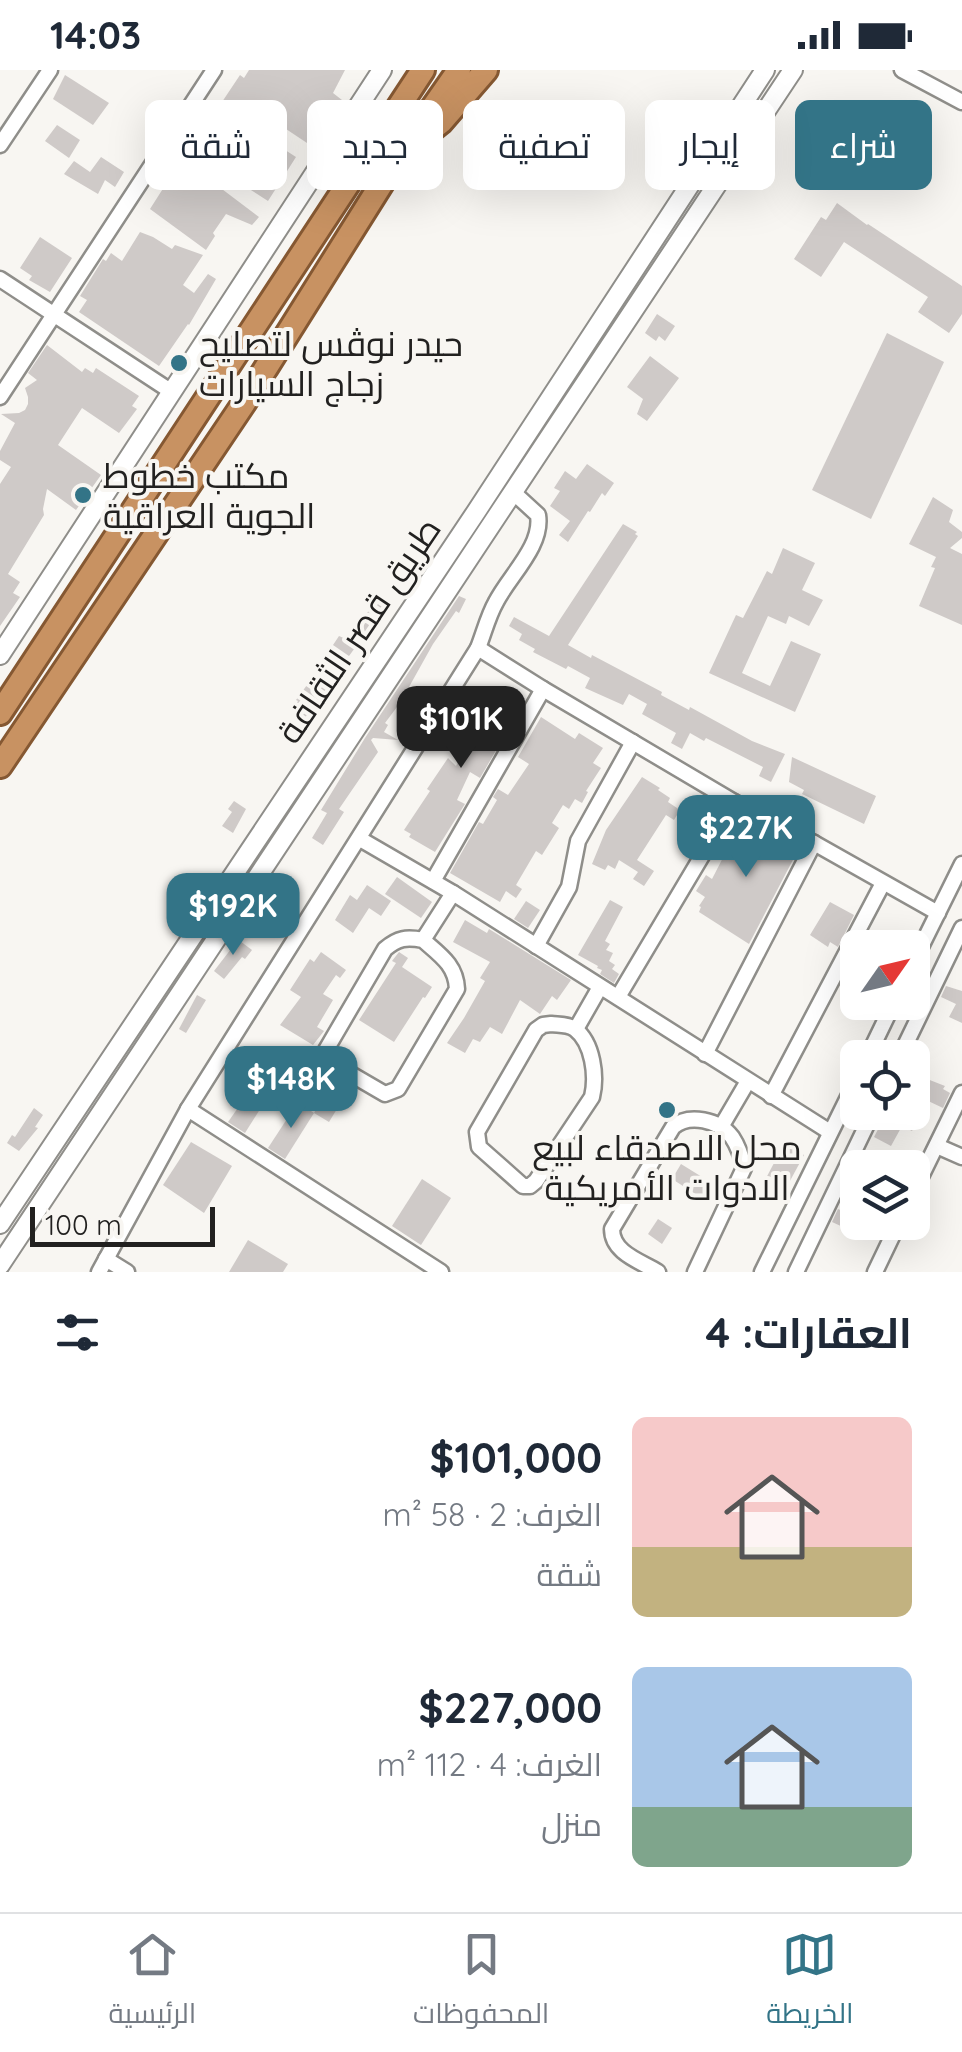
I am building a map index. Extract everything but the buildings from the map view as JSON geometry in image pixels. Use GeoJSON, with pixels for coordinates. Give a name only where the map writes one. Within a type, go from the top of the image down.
{"type":"FeatureCollection","features":[{"type":"Feature","properties":{"kind":"highway"},"geometry":{"type":"LineString","coordinates":[[0,713],[423,70]]}},
{"type":"Feature","properties":{"kind":"highway"},"geometry":{"type":"LineString","coordinates":[[438,100],[459,70]]}},
{"type":"Feature","properties":{"kind":"highway"},"geometry":{"type":"LineString","coordinates":[[443,120],[486,70]]}},
{"type":"Feature","properties":{"kind":"highway"},"geometry":{"type":"LineString","coordinates":[[0,766],[244,403],[378,190]]}},
{"type":"Feature","properties":{"kind":"highway"},"geometry":{"type":"LineString","coordinates":[[250,330],[251,346],[256,351],[264,354],[278,350]]}},
{"type":"Feature","properties":{"kind":"highway"},"geometry":{"type":"LineString","coordinates":[[215,384],[236,384],[244,403]]}},
{"type":"Feature","properties":{"kind":"street"},"geometry":{"type":"LineString","coordinates":[[0,145],[50,70]]}},
{"type":"Feature","properties":{"kind":"street"},"geometry":{"type":"LineString","coordinates":[[0,396],[214,70]]}},
{"type":"Feature","properties":{"kind":"street"},"geometry":{"type":"LineString","coordinates":[[0,655],[382,70]]}},
{"type":"Feature","properties":{"kind":"street","name":"طريق قصر الثقافة"},"geometry":{"type":"LineString","coordinates":[[0,1224],[454,545],[765,70]]}},
{"type":"Feature","properties":{"kind":"street","name":"طريق قصر الثقافة"},"geometry":{"type":"LineString","coordinates":[[0,1265],[793,70]]}},
{"type":"Feature","properties":{"kind":"street"},"geometry":{"type":"LineString","coordinates":[[902,70],[962,102]]}},
{"type":"Feature","properties":{"kind":"street"},"geometry":{"type":"LineString","coordinates":[[0,279],[172,392]]}},
{"type":"Feature","properties":{"kind":"street"},"geometry":{"type":"LineString","coordinates":[[127,1272],[102,1265],[188,1109],[478,648],[494,604],[531,546],[540,526],[538,515],[514,493]]}},
{"type":"Feature","properties":{"kind":"street"},"geometry":{"type":"LineString","coordinates":[[478,648],[734,802],[938,913]]}},
{"type":"Feature","properties":{"kind":"street"},"geometry":{"type":"LineString","coordinates":[[433,880],[543,689]]}},
{"type":"Feature","properties":{"kind":"street"},"geometry":{"type":"LineString","coordinates":[[536,946],[569,887],[578,841],[632,742]]}},
{"type":"Feature","properties":{"kind":"street"},"geometry":{"type":"LineString","coordinates":[[618,997],[734,802]]}},
{"type":"Feature","properties":{"kind":"street"},"geometry":{"type":"LineString","coordinates":[[360,838],[433,880],[830,1132]]}},
{"type":"Feature","properties":{"kind":"street"},"geometry":{"type":"LineString","coordinates":[[705,1054],[814,843]]}},
{"type":"Feature","properties":{"kind":"street"},"geometry":{"type":"LineString","coordinates":[[930,930],[962,864]]}},
{"type":"Feature","properties":{"kind":"street"},"geometry":{"type":"LineString","coordinates":[[770,1096],[883,883]]}},
{"type":"Feature","properties":{"kind":"street"},"geometry":{"type":"LineString","coordinates":[[423,940],[453,893]]}},
{"type":"Feature","properties":{"kind":"street"},"geometry":{"type":"LineString","coordinates":[[908,1040],[962,928]]}},
{"type":"Feature","properties":{"kind":"street"},"geometry":{"type":"LineString","coordinates":[[406,937],[423,940],[450,964],[457,989],[398,1089],[385,1094],[330,1062],[326,1050],[385,949],[406,937]]}},
{"type":"Feature","properties":{"kind":"street"},"geometry":{"type":"LineString","coordinates":[[576,1029],[600,987]]}},
{"type":"Feature","properties":{"kind":"street"},"geometry":{"type":"LineString","coordinates":[[551,1024],[576,1029],[596,1069],[592,1097],[536,1180],[523,1186],[479,1147],[478,1132],[536,1030],[551,1024]]}},
{"type":"Feature","properties":{"kind":"street"},"geometry":{"type":"LineString","coordinates":[[721,1128],[748,1081]]}},
{"type":"Feature","properties":{"kind":"street"},"geometry":{"type":"LineString","coordinates":[[930,1160],[962,1092]]}},
{"type":"Feature","properties":{"kind":"street"},"geometry":{"type":"LineString","coordinates":[[188,1109],[441,1272]]}},
{"type":"Feature","properties":{"kind":"street"},"geometry":{"type":"LineString","coordinates":[[762,1272],[840,1112]]}},
{"type":"Feature","properties":{"kind":"street"},"geometry":{"type":"LineString","coordinates":[[658,1272],[618,1248],[612,1239],[612,1229],[673,1128],[688,1120],[707,1121],[731,1136],[744,1168],[695,1272]]}},
{"type":"Feature","properties":{"kind":"street"},"geometry":{"type":"LineString","coordinates":[[796,1272],[863,1130]]}},
{"type":"Feature","properties":{"kind":"street"},"geometry":{"type":"LineString","coordinates":[[937,1146],[962,1157]]}},
{"type":"Feature","properties":{"kind":"street"},"geometry":{"type":"LineString","coordinates":[[875,1272],[890,1240]]}},
{"type":"Feature","properties":{"kind":"place","name":"حيدر نوڤس لتصليح زجاج السيارات"},"geometry":{"type":"Point","coordinates":[179,363]}},
{"type":"Feature","properties":{"kind":"place","name":"مكتب خطوط الجوية العراقية"},"geometry":{"type":"Point","coordinates":[83,495]}},
{"type":"Feature","properties":{"kind":"place","name":"محل الاصدقاء لبيع الادوات الأمريكية"},"geometry":{"type":"Point","coordinates":[667,1110]}}]}
